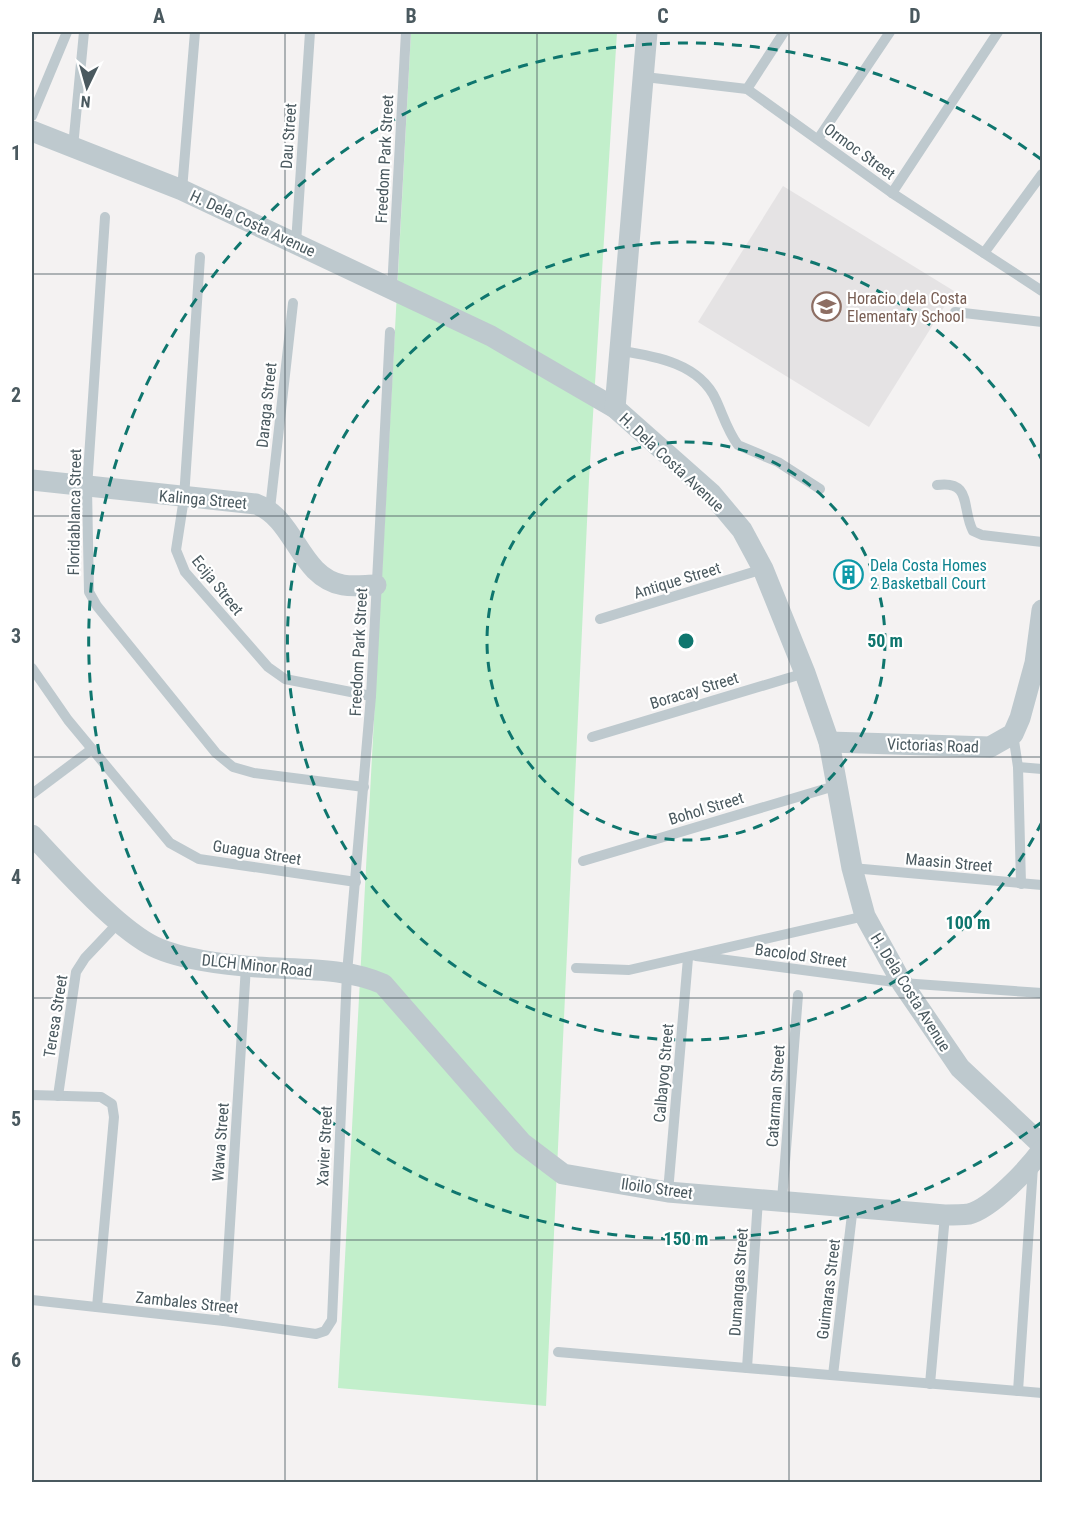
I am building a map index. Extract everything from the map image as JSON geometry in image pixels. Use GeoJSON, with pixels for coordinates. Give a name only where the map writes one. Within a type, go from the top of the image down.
{"type":"FeatureCollection","features":[{"type":"Feature","properties":{"kind":"street"},"geometry":{"type":"LineString","coordinates":[[615,408],[645,77],[647,32]]}},
{"type":"Feature","properties":{"kind":"street","name":"H. Dela Costa Avenue"},"geometry":{"type":"LineString","coordinates":[[32,131],[182,189],[491,336],[615,408],[711,493],[742,530],[763,570],[806,673],[829,742],[852,868],[865,916],[902,983],[960,1068],[1039,1152]]}},
{"type":"Feature","properties":{"kind":"street","name":"Kalinga Street"},"geometry":{"type":"LineString","coordinates":[[32,480],[87,488],[256,504],[270,509],[280,519],[319,574],[342,585],[376,585]]}},
{"type":"Feature","properties":{"kind":"street"},"geometry":{"type":"LineString","coordinates":[[1013,734],[1027,702],[1039,664],[1042,610]]}},
{"type":"Feature","properties":{"kind":"street","name":"Victorias Road"},"geometry":{"type":"LineString","coordinates":[[829,742],[990,747],[1013,734]]}},
{"type":"Feature","properties":{"kind":"street","name":"DLCH Minor Road"},"geometry":{"type":"LineString","coordinates":[[32,835],[120,921],[150,945],[197,959],[246,966],[347,973]]}},
{"type":"Feature","properties":{"kind":"street","name":"Iloilo Street"},"geometry":{"type":"LineString","coordinates":[[347,973],[366,976],[383,984],[484,1102],[541,1160],[563,1174],[668,1191],[945,1215],[970,1214],[991,1202],[1039,1152]]}},
{"type":"Feature","properties":{"kind":"lane"},"geometry":{"type":"LineString","coordinates":[[32,116],[66,32]]}},
{"type":"Feature","properties":{"kind":"lane"},"geometry":{"type":"LineString","coordinates":[[73,147],[84,32]]}},
{"type":"Feature","properties":{"kind":"lane"},"geometry":{"type":"LineString","coordinates":[[182,189],[195,32]]}},
{"type":"Feature","properties":{"kind":"lane","name":"Dau Street"},"geometry":{"type":"LineString","coordinates":[[296,243],[310,32]]}},
{"type":"Feature","properties":{"kind":"lane","name":"Freedom Park Street"},"geometry":{"type":"LineString","coordinates":[[392,289],[406,32]]}},
{"type":"Feature","properties":{"kind":"lane"},"geometry":{"type":"LineString","coordinates":[[747,89],[784,32]]}},
{"type":"Feature","properties":{"kind":"lane"},"geometry":{"type":"LineString","coordinates":[[818,139],[890,32]]}},
{"type":"Feature","properties":{"kind":"lane"},"geometry":{"type":"LineString","coordinates":[[892,193],[998,32]]}},
{"type":"Feature","properties":{"kind":"lane","name":"Ormoc Street"},"geometry":{"type":"LineString","coordinates":[[645,77],[747,89],[892,193],[1042,291]]}},
{"type":"Feature","properties":{"kind":"lane"},"geometry":{"type":"LineString","coordinates":[[984,253],[1042,174]]}},
{"type":"Feature","properties":{"kind":"lane","name":"Floridablanca Street"},"geometry":{"type":"LineString","coordinates":[[105,217],[87,488],[89,592],[97,606],[216,753],[233,767],[254,773],[364,787]]}},
{"type":"Feature","properties":{"kind":"lane","name":"Ecija Street"},"geometry":{"type":"LineString","coordinates":[[200,257],[184,498],[176,549],[179,561],[185,572],[268,667],[285,679],[372,696]]}},
{"type":"Feature","properties":{"kind":"lane","name":"Daraga Street"},"geometry":{"type":"LineString","coordinates":[[270,509],[292,303]]}},
{"type":"Feature","properties":{"kind":"lane"},"geometry":{"type":"LineString","coordinates":[[955,312],[1042,322]]}},
{"type":"Feature","properties":{"kind":"lane","name":"Freedom Park Street"},"geometry":{"type":"LineString","coordinates":[[347,973],[372,696],[390,332]]}},
{"type":"Feature","properties":{"kind":"lane"},"geometry":{"type":"LineString","coordinates":[[621,351],[670,361],[691,372],[704,382],[715,397],[738,446],[778,462],[820,489]]}},
{"type":"Feature","properties":{"kind":"lane"},"geometry":{"type":"LineString","coordinates":[[937,484],[949,483],[958,486],[964,497],[973,531],[982,535],[1042,542]]}},
{"type":"Feature","properties":{"kind":"lane","name":"Antique Street"},"geometry":{"type":"LineString","coordinates":[[600,620],[763,570]]}},
{"type":"Feature","properties":{"kind":"lane","name":"Guagua Street"},"geometry":{"type":"LineString","coordinates":[[32,668],[68,720],[170,843],[200,859],[356,882]]}},
{"type":"Feature","properties":{"kind":"lane","name":"Boracay Street"},"geometry":{"type":"LineString","coordinates":[[592,736],[806,673]]}},
{"type":"Feature","properties":{"kind":"lane"},"geometry":{"type":"LineString","coordinates":[[1013,734],[1018,767],[1021,884]]}},
{"type":"Feature","properties":{"kind":"lane"},"geometry":{"type":"LineString","coordinates":[[32,794],[92,749]]}},
{"type":"Feature","properties":{"kind":"lane"},"geometry":{"type":"LineString","coordinates":[[1018,767],[1042,769]]}},
{"type":"Feature","properties":{"kind":"lane","name":"Bohol Street"},"geometry":{"type":"LineString","coordinates":[[582,861],[838,785]]}},
{"type":"Feature","properties":{"kind":"lane","name":"Maasin Street"},"geometry":{"type":"LineString","coordinates":[[852,868],[1042,885]]}},
{"type":"Feature","properties":{"kind":"lane","name":"Bacolod Street"},"geometry":{"type":"LineString","coordinates":[[576,968],[629,970],[865,916]]}},
{"type":"Feature","properties":{"kind":"lane","name":"Teresa Street"},"geometry":{"type":"LineString","coordinates":[[58,1096],[76,972],[85,958],[120,921]]}},
{"type":"Feature","properties":{"kind":"lane","name":"Bacolod Street"},"geometry":{"type":"LineString","coordinates":[[692,957],[902,983],[1042,993]]}},
{"type":"Feature","properties":{"kind":"lane","name":"Calbayog Street"},"geometry":{"type":"LineString","coordinates":[[668,1191],[692,957]]}},
{"type":"Feature","properties":{"kind":"lane","name":"Wawa Street"},"geometry":{"type":"LineString","coordinates":[[224,1320],[246,966]]}},
{"type":"Feature","properties":{"kind":"lane","name":"Xavier Street"},"geometry":{"type":"LineString","coordinates":[[332,1320],[347,973]]}},
{"type":"Feature","properties":{"kind":"lane","name":"Catarman Street"},"geometry":{"type":"LineString","coordinates":[[782,1200],[798,995]]}},
{"type":"Feature","properties":{"kind":"lane"},"geometry":{"type":"LineString","coordinates":[[32,1095],[101,1097],[112,1104],[114,1117],[97,1307]]}},
{"type":"Feature","properties":{"kind":"lane"},"geometry":{"type":"LineString","coordinates":[[1018,1391],[1039,1152]]}},
{"type":"Feature","properties":{"kind":"lane","name":"Dumangas Street"},"geometry":{"type":"LineString","coordinates":[[747,1368],[758,1199]]}},
{"type":"Feature","properties":{"kind":"lane","name":"Guimaras Street"},"geometry":{"type":"LineString","coordinates":[[833,1375],[853,1206]]}},
{"type":"Feature","properties":{"kind":"lane"},"geometry":{"type":"LineString","coordinates":[[930,1384],[945,1215]]}},
{"type":"Feature","properties":{"kind":"lane","name":"Zambales Street"},"geometry":{"type":"LineString","coordinates":[[32,1300],[224,1320],[316,1334],[326,1331],[332,1320]]}},
{"type":"Feature","properties":{"kind":"lane"},"geometry":{"type":"LineString","coordinates":[[558,1352],[1042,1393]]}},
{"type":"Feature","properties":{"kind":"shaded area","name":"Horacio dela Costa Elementary School"},"geometry":{"type":"Polygon","coordinates":[[[783,186],[954,291],[869,427],[698,322],[783,186]]]}},
{"type":"Feature","properties":{"kind":"green space"},"geometry":{"type":"Polygon","coordinates":[[[411,32],[617,32],[589,479],[546,1406],[338,1388],[411,32]]]}},
{"type":"Feature","properties":{"kind":"place","name":"Horacio dela Costa Elementary School"},"geometry":{"type":"Point","coordinates":[826,307]}},
{"type":"Feature","properties":{"kind":"place","name":"Dela Costa Homes 2 Basketball Court"},"geometry":{"type":"Point","coordinates":[849,574]}}]}
